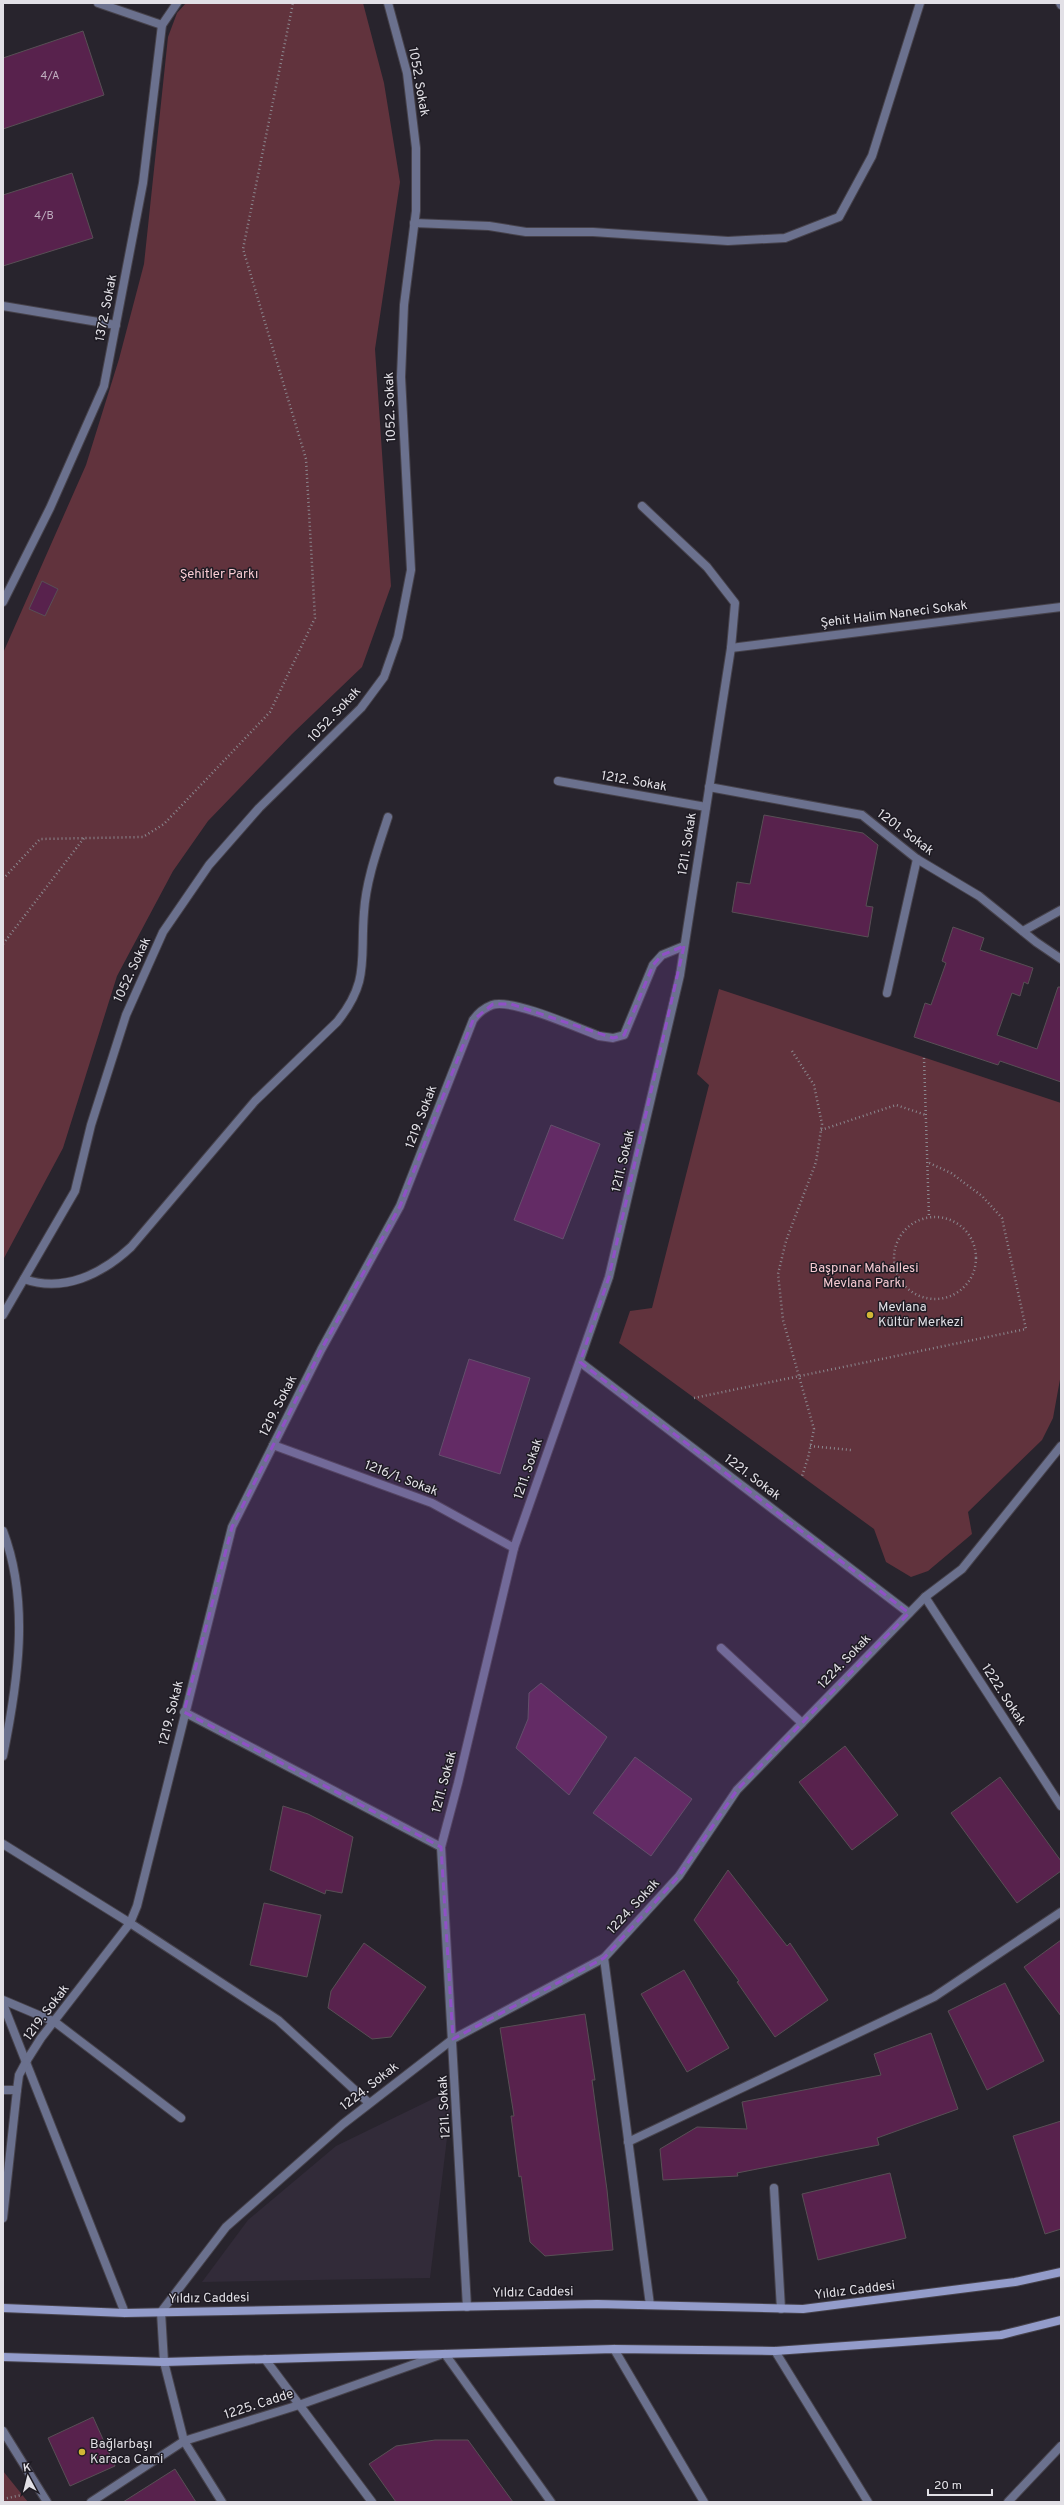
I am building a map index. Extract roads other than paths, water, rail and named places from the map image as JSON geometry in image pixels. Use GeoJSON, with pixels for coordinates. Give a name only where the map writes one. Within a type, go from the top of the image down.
{"type":"FeatureCollection","features":[{"type":"Feature","properties":{"kind":"main road","name":"Yıldız Caddesi"},"geometry":{"type":"LineString","coordinates":[[3,2308],[125,2313],[650,2305],[803,2309],[1015,2282],[1061,2272]]}},
{"type":"Feature","properties":{"kind":"main road"},"geometry":{"type":"LineString","coordinates":[[3,2357],[164,2362],[614,2349],[774,2351],[1001,2335],[1061,2320]]}},
{"type":"Feature","properties":{"kind":"street"},"geometry":{"type":"LineString","coordinates":[[98,3],[162,25]]}},
{"type":"Feature","properties":{"kind":"street","name":"1372. Sokak"},"geometry":{"type":"LineString","coordinates":[[3,602],[50,508],[104,386],[143,183],[162,25],[177,3]]}},
{"type":"Feature","properties":{"kind":"street","name":"1052. Sokak"},"geometry":{"type":"LineString","coordinates":[[3,1315],[75,1191],[91,1125],[126,1015],[164,932],[209,865],[259,808],[362,708],[384,677],[398,637],[410,570],[401,377],[404,305],[414,222],[416,148],[407,73],[388,3]]}},
{"type":"Feature","properties":{"kind":"street"},"geometry":{"type":"LineString","coordinates":[[414,222],[489,226],[526,232],[593,232],[728,241],[786,238],[839,217],[872,156],[920,3]]}},
{"type":"Feature","properties":{"kind":"street"},"geometry":{"type":"LineString","coordinates":[[3,306],[116,325]]}},
{"type":"Feature","properties":{"kind":"street","name":"1211. Sokak"},"geometry":{"type":"LineString","coordinates":[[467,2307],[441,1847],[458,1784],[514,1548],[610,1277],[680,974],[731,648],[735,604],[707,567],[642,506]]}},
{"type":"Feature","properties":{"kind":"street","name":"Şehit Halim Naneci Sokak"},"geometry":{"type":"LineString","coordinates":[[731,648],[1061,607]]}},
{"type":"Feature","properties":{"kind":"street","name":"1212. Sokak"},"geometry":{"type":"LineString","coordinates":[[558,781],[706,807]]}},
{"type":"Feature","properties":{"kind":"street","name":"1201. Sokak"},"geometry":{"type":"LineString","coordinates":[[709,787],[862,815],[917,859],[980,896],[1023,931],[1061,959]]}},
{"type":"Feature","properties":{"kind":"street"},"geometry":{"type":"LineString","coordinates":[[24,1279],[42,1284],[63,1283],[94,1274],[120,1257],[131,1247],[255,1101],[344,1013],[356,993],[362,976],[364,959],[364,912],[373,863],[388,818]]}},
{"type":"Feature","properties":{"kind":"street"},"geometry":{"type":"LineString","coordinates":[[887,993],[917,859]]}},
{"type":"Feature","properties":{"kind":"street"},"geometry":{"type":"LineString","coordinates":[[1023,931],[1061,910]]}},
{"type":"Feature","properties":{"kind":"street","name":"1219. Sokak"},"geometry":{"type":"LineString","coordinates":[[3,2218],[16,2090],[19,2075],[41,2038],[55,2022],[130,1923],[137,1906],[184,1712],[232,1527],[320,1350],[400,1206],[473,1020],[480,1012],[493,1004],[510,1004],[599,1036],[613,1038],[624,1035],[653,965],[662,955],[684,946]]}},
{"type":"Feature","properties":{"kind":"street","name":"1221. Sokak"},"geometry":{"type":"LineString","coordinates":[[580,1362],[910,1613]]}},
{"type":"Feature","properties":{"kind":"street","name":"1216/1. Sokak"},"geometry":{"type":"LineString","coordinates":[[273,1445],[432,1503],[514,1548]]}},
{"type":"Feature","properties":{"kind":"street","name":"1224. Sokak"},"geometry":{"type":"LineString","coordinates":[[161,2312],[226,2227],[369,2103],[453,2039],[604,1958],[679,1876],[737,1790],[925,1596],[962,1569],[1061,1446]]}},
{"type":"Feature","properties":{"kind":"street"},"geometry":{"type":"LineString","coordinates":[[3,1531],[15,1570],[19,1617],[15,1680],[3,1756]]}},
{"type":"Feature","properties":{"kind":"street","name":"1222. Sokak"},"geometry":{"type":"LineString","coordinates":[[925,1596],[1061,1806]]}},
{"type":"Feature","properties":{"kind":"street"},"geometry":{"type":"LineString","coordinates":[[721,1648],[802,1723]]}},
{"type":"Feature","properties":{"kind":"street"},"geometry":{"type":"LineString","coordinates":[[184,1712],[441,1847]]}},
{"type":"Feature","properties":{"kind":"street"},"geometry":{"type":"LineString","coordinates":[[3,1844],[130,1923],[278,2020],[369,2103]]}},
{"type":"Feature","properties":{"kind":"street"},"geometry":{"type":"LineString","coordinates":[[628,2142],[934,1996],[1061,1912]]}},
{"type":"Feature","properties":{"kind":"street"},"geometry":{"type":"LineString","coordinates":[[604,1958],[650,2305]]}},
{"type":"Feature","properties":{"kind":"street"},"geometry":{"type":"LineString","coordinates":[[3,2000],[55,2022],[181,2118]]}},
{"type":"Feature","properties":{"kind":"street"},"geometry":{"type":"LineString","coordinates":[[3,2004],[27,2060],[125,2313]]}},
{"type":"Feature","properties":{"kind":"street"},"geometry":{"type":"LineString","coordinates":[[3,2090],[16,2090]]}},
{"type":"Feature","properties":{"kind":"street"},"geometry":{"type":"LineString","coordinates":[[774,2188],[782,2309]]}},
{"type":"Feature","properties":{"kind":"street"},"geometry":{"type":"LineString","coordinates":[[161,2312],[164,2362],[184,2441],[222,2502]]}},
{"type":"Feature","properties":{"kind":"street"},"geometry":{"type":"LineString","coordinates":[[614,2349],[704,2502]]}},
{"type":"Feature","properties":{"kind":"street"},"geometry":{"type":"LineString","coordinates":[[774,2351],[868,2502]]}},
{"type":"Feature","properties":{"kind":"street"},"geometry":{"type":"LineString","coordinates":[[445,2354],[551,2502]]}},
{"type":"Feature","properties":{"kind":"street","name":"1225. Cadde"},"geometry":{"type":"LineString","coordinates":[[91,2502],[184,2441],[299,2405],[445,2354]]}},
{"type":"Feature","properties":{"kind":"street"},"geometry":{"type":"LineString","coordinates":[[265,2359],[372,2502]]}},
{"type":"Feature","properties":{"kind":"street"},"geometry":{"type":"LineString","coordinates":[[3,2431],[47,2502]]}},
{"type":"Feature","properties":{"kind":"street"},"geometry":{"type":"LineString","coordinates":[[1008,2502],[1061,2446]]}},
{"type":"Feature","properties":{"kind":"place","name":"Mevlana Kültür Merkezi"},"geometry":{"type":"Point","coordinates":[870,1315]}},
{"type":"Feature","properties":{"kind":"place","name":"Bağlarbaşı Karaca Cami"},"geometry":{"type":"Point","coordinates":[82,2452]}},
{"type":"Feature","properties":{"kind":"park label","name":"Şehitler Parkı"},"geometry":{"type":"Point","coordinates":[219,575]}},
{"type":"Feature","properties":{"kind":"park label","name":"Başpınar Mahallesi Mevlana Parkı"},"geometry":{"type":"Point","coordinates":[864,1276]}}]}
